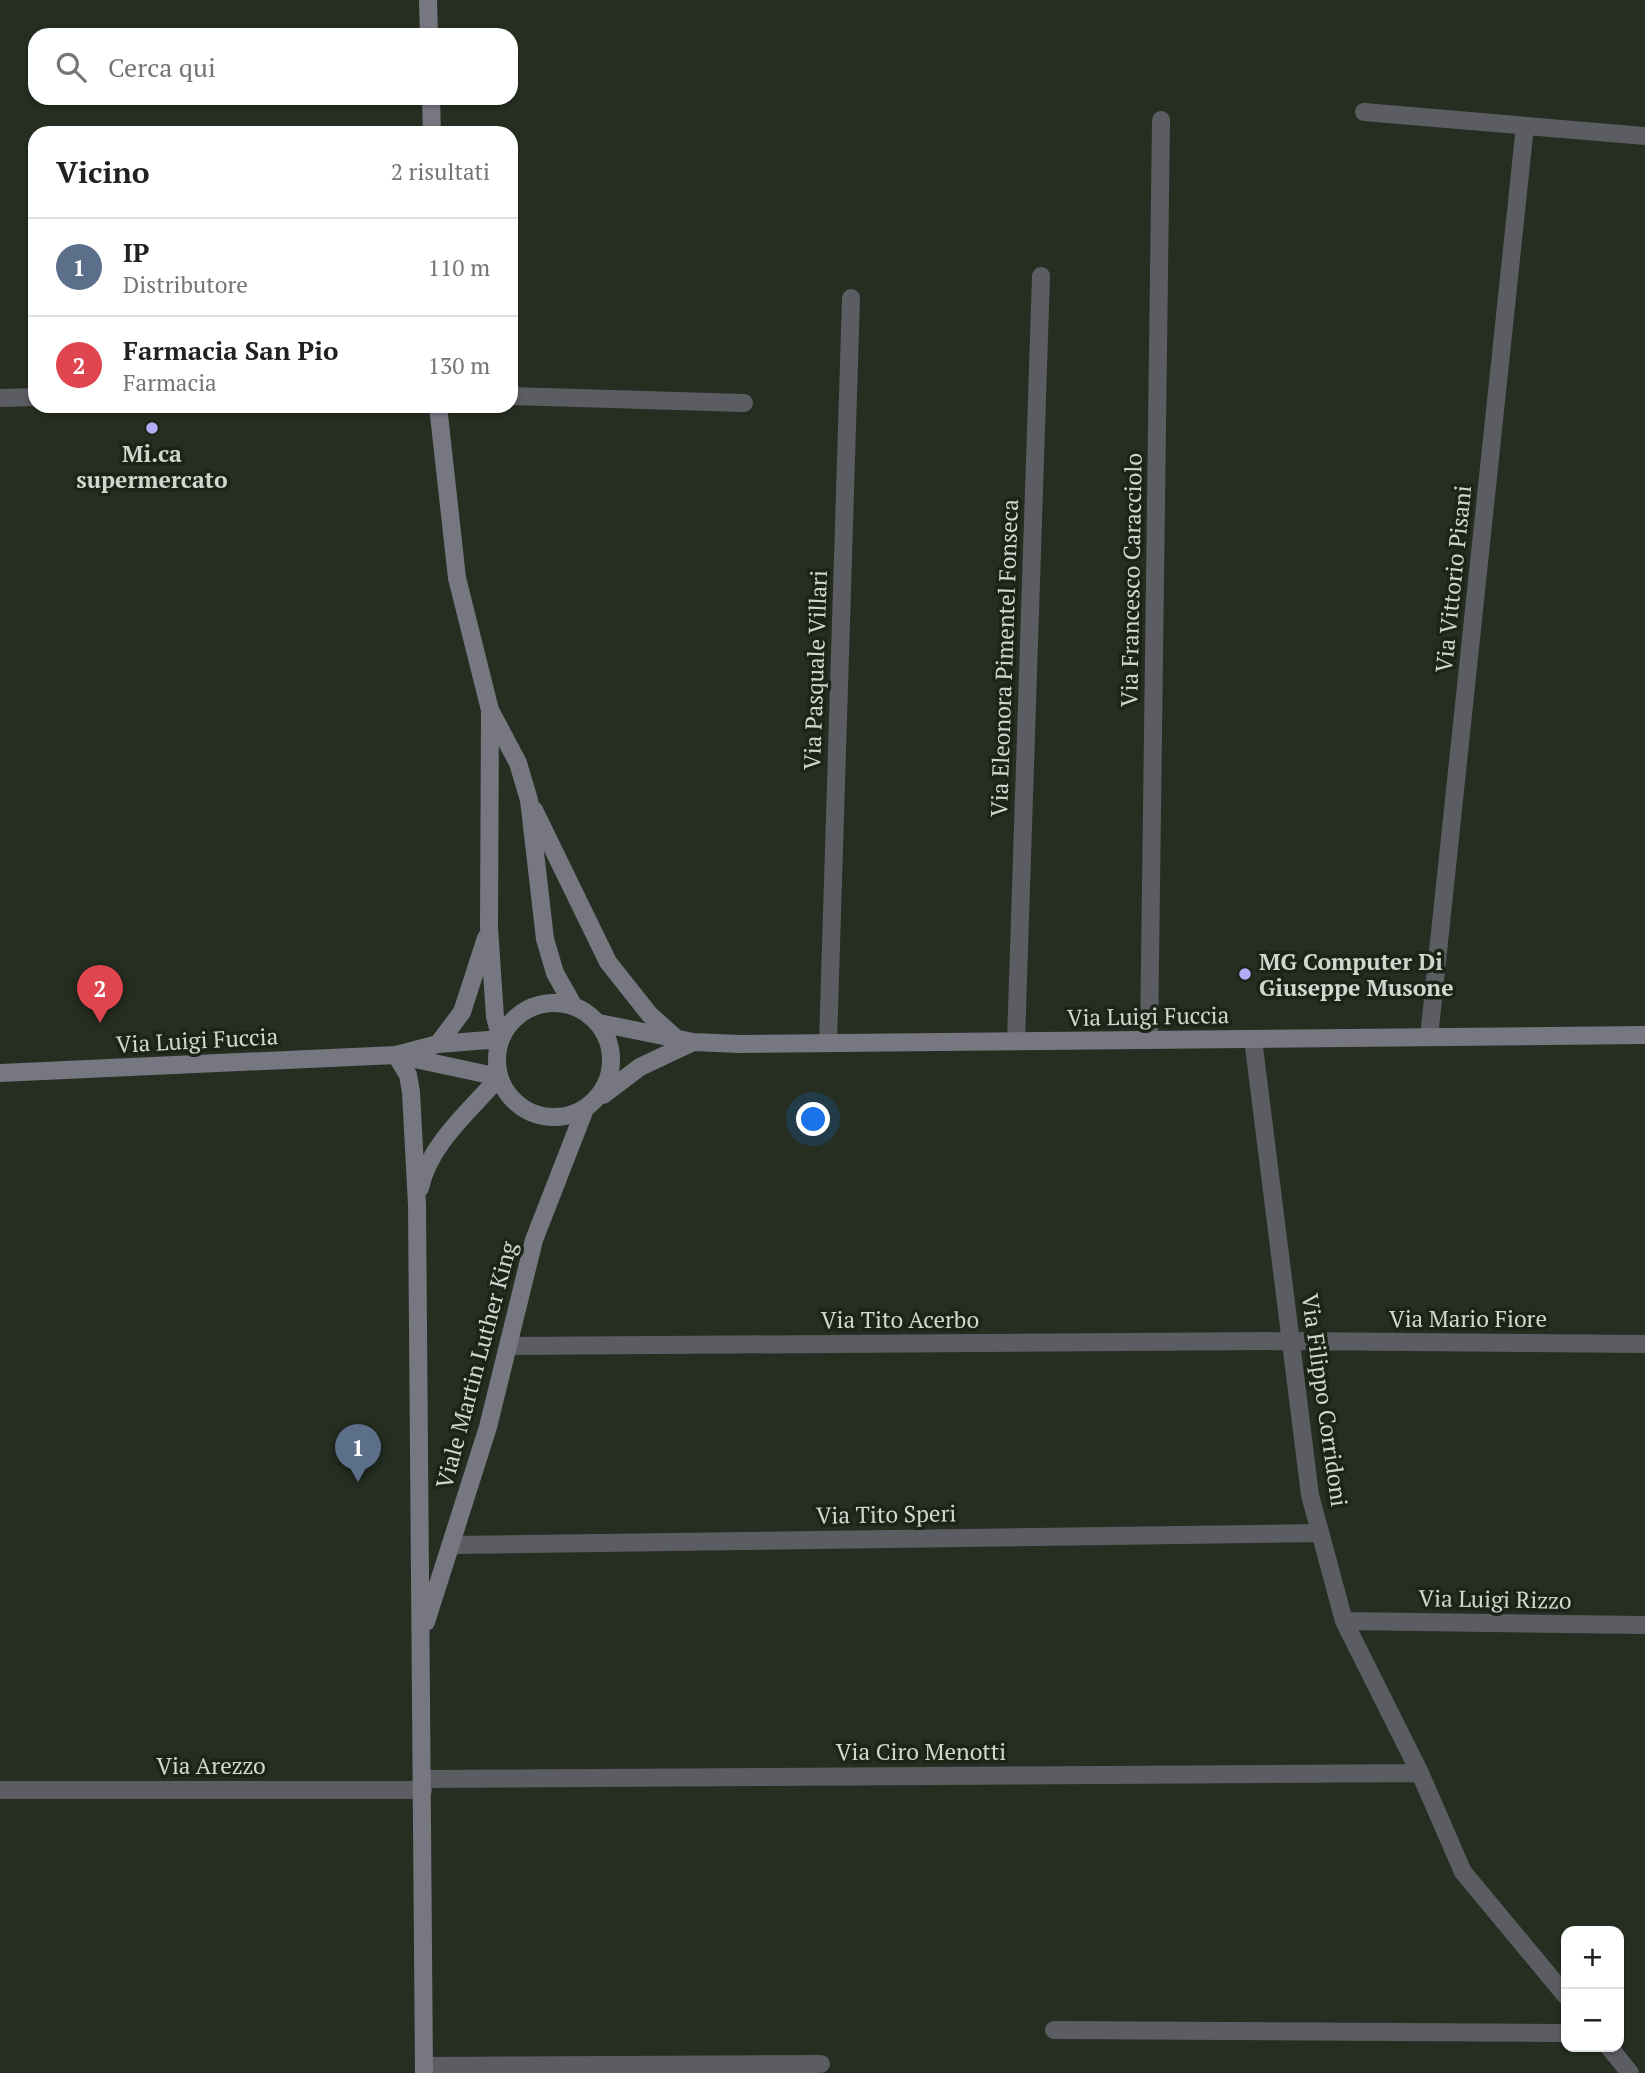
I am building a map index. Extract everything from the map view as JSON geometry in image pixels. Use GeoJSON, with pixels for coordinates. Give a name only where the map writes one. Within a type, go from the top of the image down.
{"type":"FeatureCollection","features":[{"type":"Feature","properties":{"kind":"street"},"geometry":{"type":"LineString","coordinates":[[428,0],[429,28]]}},
{"type":"Feature","properties":{"kind":"street"},"geometry":{"type":"LineString","coordinates":[[431,105],[432,126]]}},
{"type":"Feature","properties":{"kind":"street"},"geometry":{"type":"LineString","coordinates":[[1364,112],[1645,136]]}},
{"type":"Feature","properties":{"kind":"street","name":"Via Francesco Caracciolo"},"geometry":{"type":"LineString","coordinates":[[1149,1040],[1161,120]]}},
{"type":"Feature","properties":{"kind":"street","name":"Via Vittorio Pisani"},"geometry":{"type":"LineString","coordinates":[[1429,1037],[1525,126]]}},
{"type":"Feature","properties":{"kind":"street","name":"Via Eleonora Pimentel Fonseca"},"geometry":{"type":"LineString","coordinates":[[1016,1041],[1041,275]]}},
{"type":"Feature","properties":{"kind":"street","name":"Via Pasquale Villari"},"geometry":{"type":"LineString","coordinates":[[828,1043],[851,298]]}},
{"type":"Feature","properties":{"kind":"street"},"geometry":{"type":"LineString","coordinates":[[518,396],[744,403]]}},
{"type":"Feature","properties":{"kind":"street"},"geometry":{"type":"LineString","coordinates":[[0,398],[28,397]]}},
{"type":"Feature","properties":{"kind":"street"},"geometry":{"type":"LineString","coordinates":[[439,413],[457,578],[490,710],[517,763],[529,800],[608,962],[650,1015],[685,1041]]}},
{"type":"Feature","properties":{"kind":"street"},"geometry":{"type":"LineString","coordinates":[[490,710],[489,928],[495,1017],[501,1039]]}},
{"type":"Feature","properties":{"kind":"street"},"geometry":{"type":"LineString","coordinates":[[529,800],[545,939],[555,973],[573,1005]]}},
{"type":"Feature","properties":{"kind":"street"},"geometry":{"type":"LineString","coordinates":[[439,1044],[462,1012],[489,928]]}},
{"type":"Feature","properties":{"kind":"street"},"geometry":{"type":"LineString","coordinates":[[556,1002],[573,1005],[599,1023],[685,1041],[640,1067],[592,1103],[569,1116],[534,1115],[513,1100],[499,1077],[497,1052],[509,1024],[523,1012],[556,1002]]}},
{"type":"Feature","properties":{"kind":"street"},"geometry":{"type":"LineString","coordinates":[[592,1103],[612,1069],[612,1052],[599,1023]]}},
{"type":"Feature","properties":{"kind":"street","name":"Via Luigi Fuccia"},"geometry":{"type":"LineString","coordinates":[[685,1041],[828,1043],[1645,1035]]}},
{"type":"Feature","properties":{"kind":"street"},"geometry":{"type":"LineString","coordinates":[[396,1055],[439,1044],[501,1039]]}},
{"type":"Feature","properties":{"kind":"street","name":"Via Filippo Corridoni"},"geometry":{"type":"LineString","coordinates":[[1253,1039],[1310,1495],[1345,1621],[1420,1773],[1463,1872],[1561,1990]]}},
{"type":"Feature","properties":{"kind":"street"},"geometry":{"type":"LineString","coordinates":[[396,1055],[499,1077]]}},
{"type":"Feature","properties":{"kind":"street"},"geometry":{"type":"LineString","coordinates":[[396,1055],[408,1075],[411,1092],[417,1205]]}},
{"type":"Feature","properties":{"kind":"street","name":"Via Luigi Fuccia"},"geometry":{"type":"LineString","coordinates":[[0,1073],[396,1055]]}},
{"type":"Feature","properties":{"kind":"street"},"geometry":{"type":"LineString","coordinates":[[417,1205],[430,1160],[499,1077]]}},
{"type":"Feature","properties":{"kind":"street","name":"Viale Martin Luther King"},"geometry":{"type":"LineString","coordinates":[[422,1635],[452,1545],[509,1346],[534,1240],[592,1103]]}},
{"type":"Feature","properties":{"kind":"street","name":"Viale Martin Luther King"},"geometry":{"type":"LineString","coordinates":[[417,1205],[424,2069]]}},
{"type":"Feature","properties":{"kind":"street","name":"Via Mario Fiore"},"geometry":{"type":"LineString","coordinates":[[1291,1341],[1645,1344]]}},
{"type":"Feature","properties":{"kind":"street","name":"Via Tito Acerbo"},"geometry":{"type":"LineString","coordinates":[[509,1346],[1291,1341]]}},
{"type":"Feature","properties":{"kind":"street","name":"Via Tito Speri"},"geometry":{"type":"LineString","coordinates":[[452,1545],[1320,1533]]}},
{"type":"Feature","properties":{"kind":"street","name":"Via Luigi Rizzo"},"geometry":{"type":"LineString","coordinates":[[1345,1621],[1645,1625]]}},
{"type":"Feature","properties":{"kind":"street","name":"Via Ciro Menotti"},"geometry":{"type":"LineString","coordinates":[[422,1785],[1420,1773]]}},
{"type":"Feature","properties":{"kind":"street","name":"Via Arezzo"},"geometry":{"type":"LineString","coordinates":[[0,1790],[422,1785]]}},
{"type":"Feature","properties":{"kind":"street"},"geometry":{"type":"LineString","coordinates":[[1054,2030],[1561,2033]]}},
{"type":"Feature","properties":{"kind":"street"},"geometry":{"type":"LineString","coordinates":[[1612,2052],[1630,2073]]}},
{"type":"Feature","properties":{"kind":"street"},"geometry":{"type":"LineString","coordinates":[[424,2069],[821,2064]]}},
{"type":"Feature","properties":{"kind":"place","name":"Mi.ca supermercato"},"geometry":{"type":"Point","coordinates":[152,428]}},
{"type":"Feature","properties":{"kind":"place","name":"MG Computer Di Giuseppe Musone"},"geometry":{"type":"Point","coordinates":[1245,974]}},
{"type":"Feature","properties":{"kind":"place","name":"Farmacia San Pio"},"geometry":{"type":"Point","coordinates":[100,1023]}},
{"type":"Feature","properties":{"kind":"place","name":"IP"},"geometry":{"type":"Point","coordinates":[358,1482]}}]}
